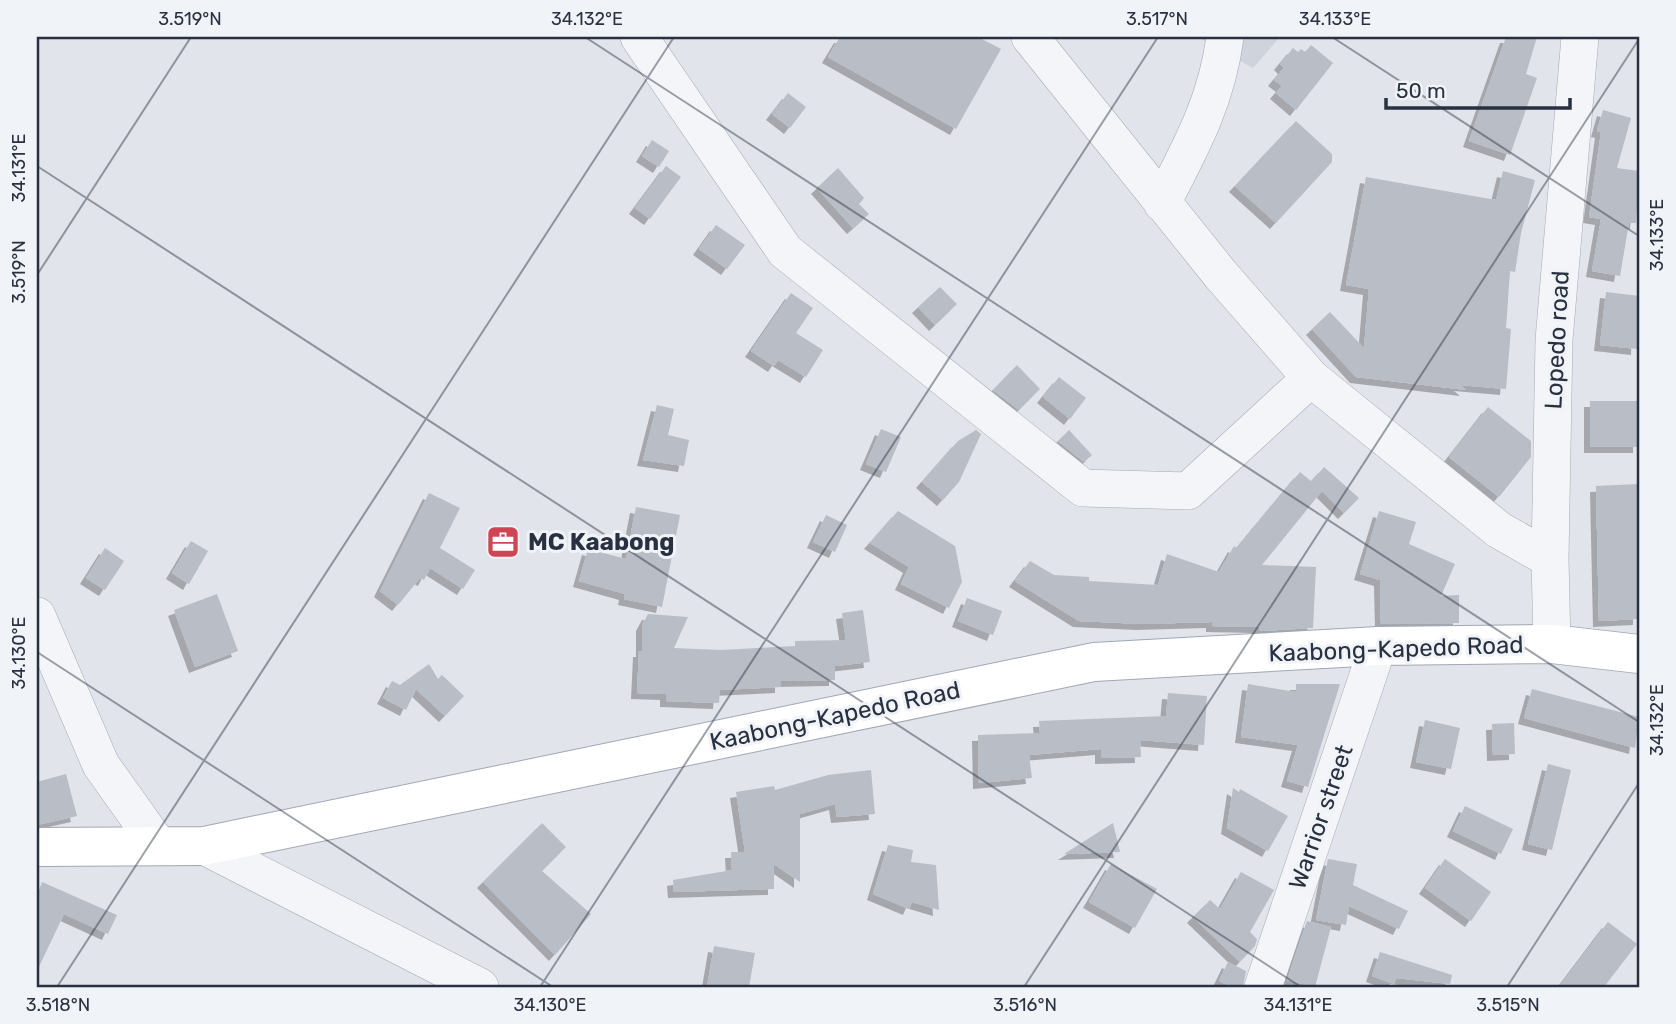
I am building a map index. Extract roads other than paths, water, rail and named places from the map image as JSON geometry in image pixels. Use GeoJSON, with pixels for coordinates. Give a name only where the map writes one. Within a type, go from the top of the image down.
{"type":"FeatureCollection","features":[{"type":"Feature","properties":{"kind":"main road","name":"Kaabong-Kapedo Road"},"geometry":{"type":"LineString","coordinates":[[37,847],[204,846],[1094,662],[1378,646],[1552,644],[1639,654]]}},
{"type":"Feature","properties":{"kind":"street"},"geometry":{"type":"LineString","coordinates":[[639,37],[785,251],[1083,488],[1188,491],[1311,378]]}},
{"type":"Feature","properties":{"kind":"street"},"geometry":{"type":"LineString","coordinates":[[1030,37],[1162,203],[1311,378],[1499,530],[1550,559]]}},
{"type":"Feature","properties":{"kind":"street"},"geometry":{"type":"LineString","coordinates":[[1162,203],[1206,118],[1222,64],[1225,37]]}},
{"type":"Feature","properties":{"kind":"street","name":"Lopedo road"},"geometry":{"type":"LineString","coordinates":[[1552,644],[1550,559],[1554,340],[1580,37]]}},
{"type":"Feature","properties":{"kind":"street"},"geometry":{"type":"LineString","coordinates":[[37,615],[101,765],[158,845]]}},
{"type":"Feature","properties":{"kind":"street","name":"Warrior street"},"geometry":{"type":"LineString","coordinates":[[1263,987],[1378,646]]}},
{"type":"Feature","properties":{"kind":"street"},"geometry":{"type":"LineString","coordinates":[[204,846],[480,987]]}},
{"type":"Feature","properties":{"kind":"place","name":"MC Kaabong"},"geometry":{"type":"Point","coordinates":[503,542]}}]}
